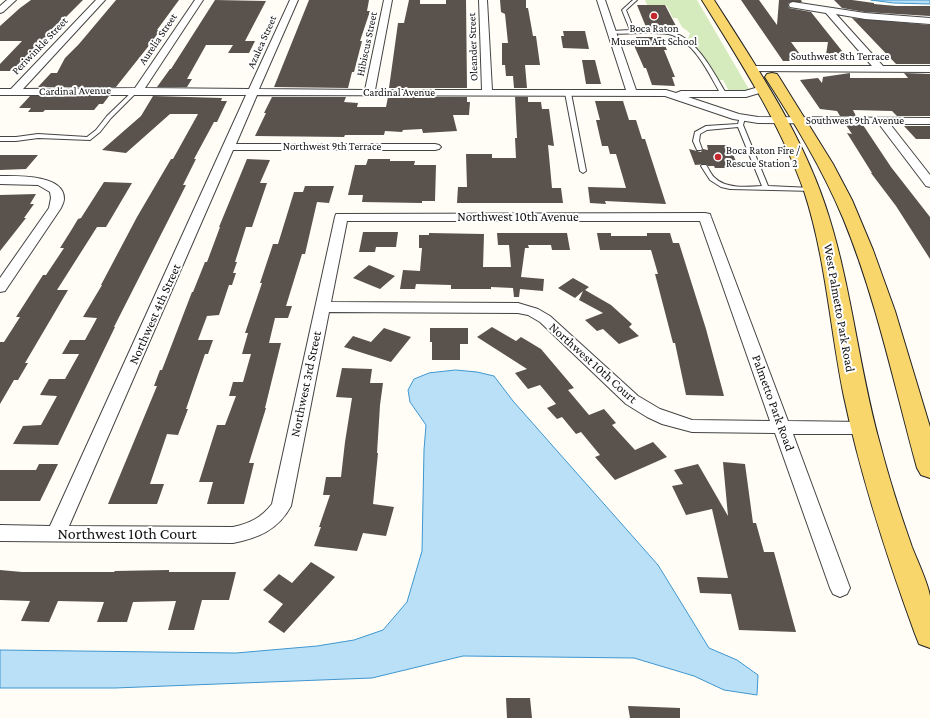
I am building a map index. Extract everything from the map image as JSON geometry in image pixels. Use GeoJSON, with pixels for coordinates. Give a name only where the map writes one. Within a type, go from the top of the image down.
{"type":"FeatureCollection","features":[{"type":"Feature","properties":{"kind":"main road","name":"West Palmetto Park Road"},"geometry":{"type":"LineString","coordinates":[[708,0],[781,121],[796,151],[812,190],[827,239],[863,428],[886,511],[930,634]]}},
{"type":"Feature","properties":{"kind":"main road"},"geometry":{"type":"LineString","coordinates":[[725,5],[799,121],[852,218],[883,302],[930,468]]}},
{"type":"Feature","properties":{"kind":"street"},"geometry":{"type":"LineString","coordinates":[[0,10],[12,0]]}},
{"type":"Feature","properties":{"kind":"street","name":"Periwinkle Street"},"geometry":{"type":"LineString","coordinates":[[14,92],[101,0]]}},
{"type":"Feature","properties":{"kind":"street","name":"Aurelia Street"},"geometry":{"type":"LineString","coordinates":[[136,91],[199,0]]}},
{"type":"Feature","properties":{"kind":"street","name":"Azalea Street"},"geometry":{"type":"LineString","coordinates":[[253,93],[294,0]]}},
{"type":"Feature","properties":{"kind":"street","name":"Hibiscus Street"},"geometry":{"type":"LineString","coordinates":[[369,93],[388,0]]}},
{"type":"Feature","properties":{"kind":"street","name":"Oleander Street"},"geometry":{"type":"LineString","coordinates":[[483,0],[487,93]]}},
{"type":"Feature","properties":{"kind":"street"},"geometry":{"type":"LineString","coordinates":[[601,0],[632,93]]}},
{"type":"Feature","properties":{"kind":"street"},"geometry":{"type":"LineString","coordinates":[[793,5],[889,18],[930,21]]}},
{"type":"Feature","properties":{"kind":"street"},"geometry":{"type":"LineString","coordinates":[[828,10],[880,69]]}},
{"type":"Feature","properties":{"kind":"street","name":"Southwest 8th Terrace"},"geometry":{"type":"LineString","coordinates":[[751,69],[930,69]]}},
{"type":"Feature","properties":{"kind":"street"},"geometry":{"type":"LineString","coordinates":[[666,93],[724,95],[746,94],[762,88]]}},
{"type":"Feature","properties":{"kind":"street","name":"Cardinal Avenue"},"geometry":{"type":"LineString","coordinates":[[0,92],[136,91],[253,93],[666,93],[741,122],[781,121]]}},
{"type":"Feature","properties":{"kind":"street","name":"Northwest 4th Street"},"geometry":{"type":"LineString","coordinates":[[56,534],[253,93]]}},
{"type":"Feature","properties":{"kind":"street","name":"Southwest 9th Avenue"},"geometry":{"type":"LineString","coordinates":[[781,121],[930,120]]}},
{"type":"Feature","properties":{"kind":"street"},"geometry":{"type":"LineString","coordinates":[[882,121],[929,181]]}},
{"type":"Feature","properties":{"kind":"street","name":"Northwest 9th Terrace"},"geometry":{"type":"LineString","coordinates":[[229,147],[435,148]]}},
{"type":"Feature","properties":{"kind":"street"},"geometry":{"type":"LineString","coordinates":[[0,180],[33,180],[50,186],[55,189],[58,195],[58,201],[55,208],[0,288]]}},
{"type":"Feature","properties":{"kind":"street","name":"Northwest 10th Avenue"},"geometry":{"type":"LineString","coordinates":[[339,226],[341,217],[705,217]]}},
{"type":"Feature","properties":{"kind":"street","name":"Palmetto Park Road"},"geometry":{"type":"LineString","coordinates":[[705,217],[840,588]]}},
{"type":"Feature","properties":{"kind":"street","name":"Northwest 3rd Street"},"geometry":{"type":"LineString","coordinates":[[253,531],[270,520],[281,506],[339,226]]}},
{"type":"Feature","properties":{"kind":"street","name":"Northwest 10th Court"},"geometry":{"type":"LineString","coordinates":[[323,306],[518,308],[533,312],[545,319],[632,400],[658,416],[677,423],[692,426],[863,428]]}},
{"type":"Feature","properties":{"kind":"street","name":"Northwest 10th Court"},"geometry":{"type":"LineString","coordinates":[[0,532],[56,534],[233,535],[253,531]]}},
{"type":"Feature","properties":{"kind":"lane"},"geometry":{"type":"LineString","coordinates":[[633,32],[624,10],[635,0]]}},
{"type":"Feature","properties":{"kind":"lane"},"geometry":{"type":"LineString","coordinates":[[612,32],[664,32],[675,34],[690,44],[724,95]]}},
{"type":"Feature","properties":{"kind":"lane"},"geometry":{"type":"LineString","coordinates":[[0,139],[16,139],[38,136],[88,139],[98,131],[109,117],[136,91]]}},
{"type":"Feature","properties":{"kind":"lane"},"geometry":{"type":"LineString","coordinates":[[568,93],[583,171]]}},
{"type":"Feature","properties":{"kind":"lane"},"geometry":{"type":"LineString","coordinates":[[699,149],[696,141],[697,133],[706,128],[741,122],[766,188]]}},
{"type":"Feature","properties":{"kind":"lane"},"geometry":{"type":"LineString","coordinates":[[704,166],[713,180],[722,186],[812,190]]}},
{"type":"Feature","properties":{"kind":"green space"},"geometry":{"type":"Polygon","coordinates":[[[645,0],[697,0],[750,91],[729,91],[723,80],[718,80],[688,39],[690,33],[682,27],[677,18],[673,18],[666,5],[647,5],[645,0]]]}},
{"type":"Feature","properties":{"kind":"water"},"geometry":{"type":"Polygon","coordinates":[[[871,0],[930,0],[930,4],[894,3],[871,0]]]}},
{"type":"Feature","properties":{"kind":"water"},"geometry":{"type":"Polygon","coordinates":[[[456,370],[477,372],[494,376],[513,401],[658,565],[709,648],[737,660],[758,675],[757,695],[724,690],[694,676],[634,658],[463,656],[372,678],[115,688],[0,688],[0,650],[236,653],[317,646],[354,640],[383,630],[407,602],[422,551],[424,450],[426,425],[410,402],[408,390],[414,379],[429,373],[456,370]]]}},
{"type":"Feature","properties":{"kind":"building"},"geometry":{"type":"Polygon","coordinates":[[[31,0],[83,0],[12,71],[0,71],[0,64],[22,41],[0,41],[0,26],[31,0]]]}},
{"type":"Feature","properties":{"kind":"building"},"geometry":{"type":"Polygon","coordinates":[[[116,0],[179,0],[157,30],[160,30],[151,43],[116,87],[38,87],[51,73],[57,73],[65,58],[79,44],[116,0]]]}},
{"type":"Feature","properties":{"kind":"building"},"geometry":{"type":"Polygon","coordinates":[[[215,0],[266,1],[245,41],[255,41],[249,53],[228,53],[233,45],[206,45],[187,79],[192,79],[187,87],[157,87],[171,69],[215,0]]]}},
{"type":"Feature","properties":{"kind":"building"},"geometry":{"type":"Polygon","coordinates":[[[309,0],[369,0],[367,11],[370,11],[360,41],[362,41],[354,72],[352,72],[348,88],[274,87],[309,0]]]}},
{"type":"Feature","properties":{"kind":"building"},"geometry":{"type":"Polygon","coordinates":[[[409,0],[420,0],[420,4],[446,4],[446,0],[466,0],[467,88],[389,88],[398,23],[404,23],[409,0]]]}},
{"type":"Feature","properties":{"kind":"building"},"geometry":{"type":"Polygon","coordinates":[[[500,0],[526,0],[526,8],[528,8],[533,36],[536,36],[540,65],[525,65],[527,88],[514,88],[513,76],[506,76],[505,65],[502,65],[502,43],[508,43],[505,14],[501,12],[500,0]]]}},
{"type":"Feature","properties":{"kind":"building"},"geometry":{"type":"Polygon","coordinates":[[[741,0],[759,0],[777,25],[779,0],[801,0],[802,2],[790,2],[788,4],[789,8],[811,12],[850,61],[825,61],[828,42],[791,42],[805,61],[783,61],[741,0]]]}},
{"type":"Feature","properties":{"kind":"building"},"geometry":{"type":"Polygon","coordinates":[[[834,0],[852,0],[896,6],[930,6],[930,16],[865,12],[842,8],[834,0]]]}},
{"type":"Feature","properties":{"kind":"building","name":"Boca Raton Museum Art School"},"geometry":{"type":"Polygon","coordinates":[[[637,5],[665,5],[676,26],[646,27],[637,5]]]}},
{"type":"Feature","properties":{"kind":"building"},"geometry":{"type":"Polygon","coordinates":[[[852,18],[930,25],[930,64],[896,64],[852,18]]]}},
{"type":"Feature","properties":{"kind":"building"},"geometry":{"type":"Polygon","coordinates":[[[563,31],[585,31],[589,49],[563,48],[561,36],[564,36],[563,31]]]}},
{"type":"Feature","properties":{"kind":"building"},"geometry":{"type":"Polygon","coordinates":[[[636,37],[661,37],[667,50],[664,50],[675,77],[672,77],[675,86],[652,85],[646,68],[644,68],[633,43],[638,43],[636,37]]]}},
{"type":"Feature","properties":{"kind":"building"},"geometry":{"type":"Polygon","coordinates":[[[582,60],[595,60],[601,84],[586,84],[582,60]]]}},
{"type":"Feature","properties":{"kind":"building"},"geometry":{"type":"Polygon","coordinates":[[[850,73],[850,78],[908,78],[904,73],[930,74],[930,116],[897,116],[892,111],[853,110],[856,116],[840,116],[837,111],[820,109],[800,80],[818,78],[822,83],[823,77],[850,73]]]}},
{"type":"Feature","properties":{"kind":"building"},"geometry":{"type":"Polygon","coordinates":[[[30,96],[109,96],[103,104],[99,104],[94,110],[45,110],[43,112],[28,112],[31,108],[19,108],[30,96]]]}},
{"type":"Feature","properties":{"kind":"building"},"geometry":{"type":"Polygon","coordinates":[[[153,96],[222,98],[221,101],[227,101],[217,122],[214,122],[194,159],[196,159],[183,185],[186,185],[114,327],[58,445],[13,444],[23,426],[41,425],[57,396],[40,395],[49,379],[65,379],[79,354],[62,354],[70,340],[85,340],[97,318],[83,317],[102,285],[137,217],[171,159],[173,159],[198,114],[170,114],[126,153],[102,150],[141,116],[153,96]]]}},
{"type":"Feature","properties":{"kind":"building"},"geometry":{"type":"Polygon","coordinates":[[[272,97],[346,97],[344,102],[358,103],[357,107],[386,107],[388,97],[467,97],[467,102],[470,102],[469,115],[453,115],[457,131],[423,133],[422,129],[403,130],[402,132],[385,131],[384,135],[345,135],[344,137],[255,136],[272,97]]]}},
{"type":"Feature","properties":{"kind":"building"},"geometry":{"type":"Polygon","coordinates":[[[515,97],[528,97],[528,102],[541,102],[542,109],[549,109],[554,146],[548,145],[552,188],[561,188],[563,203],[457,203],[458,187],[467,187],[466,154],[492,154],[492,158],[516,158],[515,138],[517,138],[515,97]]]}},
{"type":"Feature","properties":{"kind":"building"},"geometry":{"type":"Polygon","coordinates":[[[595,101],[623,101],[629,120],[636,120],[642,139],[645,139],[666,204],[605,201],[606,204],[590,203],[588,187],[626,188],[616,154],[610,154],[608,146],[602,146],[596,120],[600,120],[595,101]]]}},
{"type":"Feature","properties":{"kind":"building"},"geometry":{"type":"Polygon","coordinates":[[[846,125],[863,125],[891,167],[930,217],[930,259],[896,206],[871,173],[847,133],[852,134],[846,125]]]}},
{"type":"Feature","properties":{"kind":"building"},"geometry":{"type":"Polygon","coordinates":[[[904,126],[930,126],[930,139],[916,139],[904,126]]]}},
{"type":"Feature","properties":{"kind":"building"},"geometry":{"type":"Polygon","coordinates":[[[707,145],[729,145],[738,166],[730,166],[731,168],[715,168],[714,166],[708,166],[706,164],[695,165],[689,149],[701,152],[703,149],[708,150],[707,145]]]}},
{"type":"Feature","properties":{"kind":"building"},"geometry":{"type":"Polygon","coordinates":[[[0,155],[38,155],[26,169],[0,170],[0,155]]]}},
{"type":"Feature","properties":{"kind":"building"},"geometry":{"type":"Polygon","coordinates":[[[247,159],[270,160],[260,183],[267,183],[252,227],[246,227],[235,262],[237,262],[233,273],[236,273],[232,285],[229,285],[219,315],[207,316],[198,340],[213,340],[208,354],[205,354],[186,409],[188,409],[178,435],[167,434],[150,484],[164,484],[157,504],[108,504],[157,386],[154,386],[160,370],[162,370],[205,262],[207,262],[219,227],[247,159]]]}},
{"type":"Feature","properties":{"kind":"building"},"geometry":{"type":"Polygon","coordinates":[[[368,159],[415,161],[414,165],[436,165],[435,201],[422,201],[422,203],[362,202],[363,195],[348,195],[355,165],[366,165],[368,159]]]}},
{"type":"Feature","properties":{"kind":"building"},"geometry":{"type":"Polygon","coordinates":[[[104,182],[132,183],[106,227],[97,227],[57,290],[68,290],[25,363],[28,363],[18,380],[14,380],[0,404],[0,342],[4,342],[20,317],[16,317],[43,275],[46,275],[64,248],[60,248],[104,182]]]}},
{"type":"Feature","properties":{"kind":"building"},"geometry":{"type":"Polygon","coordinates":[[[305,186],[334,186],[329,203],[317,202],[305,254],[302,254],[286,306],[292,306],[288,318],[275,318],[269,343],[281,343],[266,408],[249,463],[254,463],[244,504],[207,504],[213,482],[199,482],[217,425],[225,425],[236,396],[229,396],[233,382],[243,382],[251,354],[242,354],[248,333],[245,333],[262,283],[260,283],[273,244],[278,244],[294,192],[303,192],[305,186]]]}},
{"type":"Feature","properties":{"kind":"building"},"geometry":{"type":"Polygon","coordinates":[[[36,194],[30,204],[34,204],[24,218],[26,218],[0,251],[0,195],[36,194]]]}},
{"type":"Feature","properties":{"kind":"building"},"geometry":{"type":"Polygon","coordinates":[[[363,232],[398,232],[396,247],[376,247],[375,252],[359,252],[363,232]]]}},
{"type":"Feature","properties":{"kind":"building"},"geometry":{"type":"Polygon","coordinates":[[[429,233],[484,234],[483,267],[511,267],[509,245],[498,245],[497,233],[567,233],[570,250],[552,250],[551,245],[528,245],[529,248],[525,248],[521,277],[544,279],[543,291],[520,289],[519,297],[514,297],[513,288],[491,287],[491,289],[451,289],[451,285],[416,284],[415,289],[400,289],[403,270],[420,271],[422,248],[419,248],[419,235],[429,235],[429,233]]]}},
{"type":"Feature","properties":{"kind":"building"},"geometry":{"type":"Polygon","coordinates":[[[597,233],[611,233],[611,236],[647,236],[647,233],[670,233],[673,243],[679,243],[706,329],[724,396],[686,395],[675,343],[673,343],[655,274],[658,274],[651,250],[600,250],[597,233]]]}},
{"type":"Feature","properties":{"kind":"building"},"geometry":{"type":"Polygon","coordinates":[[[369,265],[395,276],[380,289],[353,278],[369,265]]]}},
{"type":"Feature","properties":{"kind":"building"},"geometry":{"type":"Polygon","coordinates":[[[573,278],[589,287],[585,290],[611,305],[632,324],[629,327],[639,336],[619,344],[603,329],[597,331],[585,320],[603,313],[579,300],[583,291],[575,298],[558,288],[573,278]]]}},
{"type":"Feature","properties":{"kind":"building"},"geometry":{"type":"Polygon","coordinates":[[[492,327],[516,341],[521,337],[541,349],[574,388],[568,390],[589,415],[604,409],[616,423],[612,425],[635,450],[653,442],[667,457],[615,480],[595,457],[600,455],[581,432],[576,434],[562,417],[557,419],[547,408],[556,404],[540,385],[528,389],[515,373],[527,369],[477,337],[492,327]]]}},
{"type":"Feature","properties":{"kind":"building"},"geometry":{"type":"Polygon","coordinates":[[[384,328],[411,337],[391,362],[344,347],[353,336],[371,342],[384,328]]]}},
{"type":"Feature","properties":{"kind":"building"},"geometry":{"type":"Polygon","coordinates":[[[430,328],[468,328],[468,344],[460,344],[460,360],[432,360],[430,328]]]}},
{"type":"Feature","properties":{"kind":"building"},"geometry":{"type":"Polygon","coordinates":[[[342,368],[372,369],[370,383],[383,383],[373,504],[394,507],[386,536],[363,533],[357,551],[314,546],[330,495],[323,495],[326,477],[341,477],[352,398],[336,397],[342,368]]]}},
{"type":"Feature","properties":{"kind":"building"},"geometry":{"type":"Polygon","coordinates":[[[723,462],[745,464],[753,523],[756,523],[764,552],[774,552],[796,632],[739,630],[731,594],[700,593],[697,577],[728,578],[712,509],[686,515],[672,486],[683,484],[674,470],[698,464],[728,516],[723,462]]]}},
{"type":"Feature","properties":{"kind":"building"},"geometry":{"type":"Polygon","coordinates":[[[39,464],[58,464],[40,501],[0,501],[0,470],[36,470],[39,464]]]}},
{"type":"Feature","properties":{"kind":"building"},"geometry":{"type":"Polygon","coordinates":[[[311,562],[335,577],[284,633],[268,622],[283,604],[263,590],[279,574],[292,583],[311,562]]]}},
{"type":"Feature","properties":{"kind":"building"},"geometry":{"type":"Polygon","coordinates":[[[0,570],[22,572],[114,572],[169,570],[169,572],[236,572],[229,600],[202,600],[194,630],[168,630],[176,601],[133,602],[127,622],[97,622],[104,602],[58,601],[49,622],[21,621],[30,601],[0,600],[0,570]]]}},
{"type":"Feature","properties":{"kind":"building"},"geometry":{"type":"Polygon","coordinates":[[[506,698],[530,698],[532,718],[507,718],[506,698]]]}},
{"type":"Feature","properties":{"kind":"building"},"geometry":{"type":"Polygon","coordinates":[[[628,706],[680,708],[680,718],[630,718],[628,706]]]}},
{"type":"Feature","properties":{"kind":"place","name":"Boca Raton Museum Art School"},"geometry":{"type":"Point","coordinates":[654,16]}},
{"type":"Feature","properties":{"kind":"place","name":"Boca Raton Fire / Rescue Station 2"},"geometry":{"type":"Point","coordinates":[718,157]}}]}
